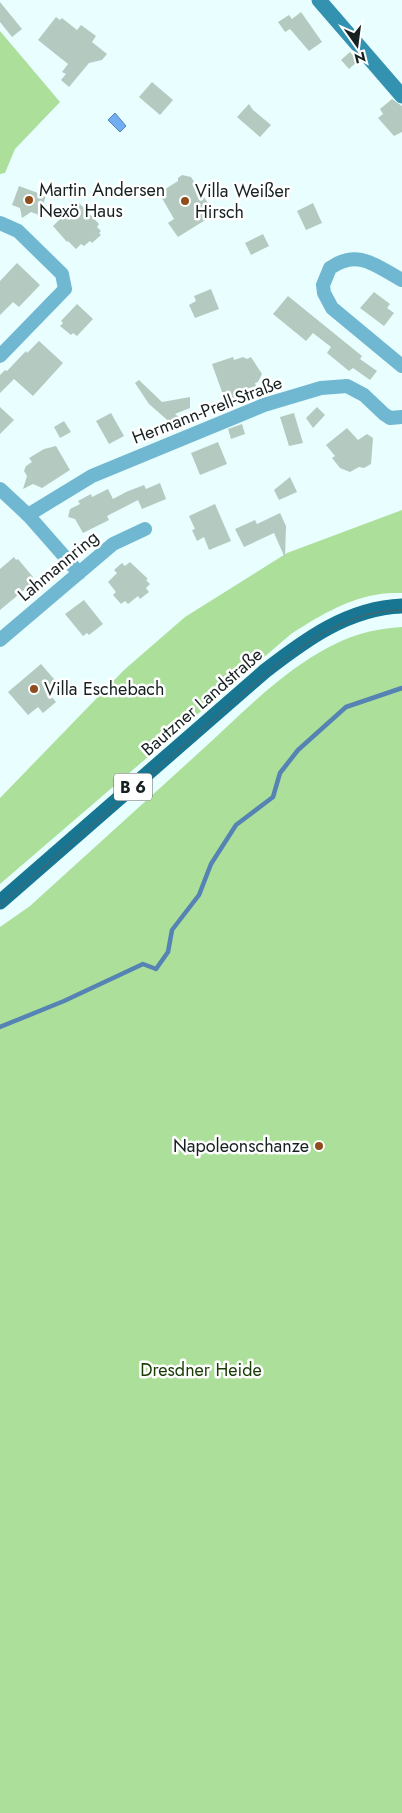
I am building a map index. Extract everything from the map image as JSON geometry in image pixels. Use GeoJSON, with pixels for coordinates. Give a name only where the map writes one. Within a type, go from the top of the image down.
{"type":"FeatureCollection","features":[{"type":"Feature","properties":{"kind":"main road","name":"Bautzner Landstraße"},"geometry":{"type":"LineString","coordinates":[[0,902],[265,671],[300,644],[323,630],[350,618],[372,611],[402,606]]}},
{"type":"Feature","properties":{"kind":"street"},"geometry":{"type":"LineString","coordinates":[[319,0],[402,96]]}},
{"type":"Feature","properties":{"kind":"street"},"geometry":{"type":"LineString","coordinates":[[0,223],[18,231],[62,274],[65,289],[0,356]]}},
{"type":"Feature","properties":{"kind":"street"},"geometry":{"type":"LineString","coordinates":[[402,280],[366,261],[350,258],[330,268],[323,285],[324,293],[332,308],[402,366]]}},
{"type":"Feature","properties":{"kind":"street","name":"Hermann-Prell-Straße"},"geometry":{"type":"LineString","coordinates":[[28,515],[92,476],[264,405],[321,388],[347,386],[364,395],[390,418],[402,417]]}},
{"type":"Feature","properties":{"kind":"street"},"geometry":{"type":"LineString","coordinates":[[0,489],[28,515],[79,573]]}},
{"type":"Feature","properties":{"kind":"street","name":"Lahmannring"},"geometry":{"type":"LineString","coordinates":[[0,640],[113,544],[145,529]]}},
{"type":"Feature","properties":{"kind":"green space"},"geometry":{"type":"Polygon","coordinates":[[[0,31],[60,102],[15,149],[5,173],[0,174],[0,31]]]}},
{"type":"Feature","properties":{"kind":"green space"},"geometry":{"type":"Polygon","coordinates":[[[402,510],[402,593],[378,594],[342,605],[291,634],[0,884],[0,798],[124,670],[185,617],[287,553],[402,510]]]}},
{"type":"Feature","properties":{"kind":"green space","name":"Dresdner Heide"},"geometry":{"type":"Polygon","coordinates":[[[402,627],[402,1813],[0,1813],[0,927],[30,906],[245,710],[289,673],[320,652],[340,642],[370,632],[402,627]]]}},
{"type":"Feature","properties":{"kind":"water"},"geometry":{"type":"Polygon","coordinates":[[[115,113],[126,126],[120,132],[108,120],[115,113]]]}},
{"type":"Feature","properties":{"kind":"building"},"geometry":{"type":"Polygon","coordinates":[[[0,2],[22,29],[12,37],[0,22],[0,2]]]}},
{"type":"Feature","properties":{"kind":"building"},"geometry":{"type":"Polygon","coordinates":[[[301,12],[322,42],[309,51],[290,29],[285,32],[278,22],[289,15],[292,19],[301,12]]]}},
{"type":"Feature","properties":{"kind":"building"},"geometry":{"type":"Polygon","coordinates":[[[56,17],[60,20],[62,18],[77,30],[81,25],[96,36],[92,42],[107,54],[102,60],[89,63],[69,87],[61,80],[66,74],[62,72],[68,64],[38,40],[56,17]]]}},
{"type":"Feature","properties":{"kind":"building"},"geometry":{"type":"Polygon","coordinates":[[[350,52],[358,61],[349,69],[341,60],[350,52]]]}},
{"type":"Feature","properties":{"kind":"building"},"geometry":{"type":"Polygon","coordinates":[[[152,82],[173,100],[160,115],[139,97],[152,82]]]}},
{"type":"Feature","properties":{"kind":"building"},"geometry":{"type":"Polygon","coordinates":[[[392,99],[402,106],[402,132],[394,136],[378,118],[383,114],[380,109],[392,99]]]}},
{"type":"Feature","properties":{"kind":"building"},"geometry":{"type":"Polygon","coordinates":[[[249,104],[253,110],[271,125],[260,137],[237,117],[249,104]]]}},
{"type":"Feature","properties":{"kind":"building","name":"Villa Weißer Hirsch"},"geometry":{"type":"Polygon","coordinates":[[[182,175],[191,177],[215,214],[178,237],[168,223],[174,219],[159,193],[178,181],[178,178],[182,175]]]}},
{"type":"Feature","properties":{"kind":"building","name":"Martin Andersen Nexö Haus"},"geometry":{"type":"Polygon","coordinates":[[[19,186],[46,196],[39,215],[31,212],[22,218],[20,208],[12,205],[19,186]]]}},
{"type":"Feature","properties":{"kind":"building"},"geometry":{"type":"Polygon","coordinates":[[[79,203],[99,224],[97,227],[101,231],[99,233],[101,235],[92,243],[90,241],[84,246],[81,244],[76,249],[53,226],[73,206],[79,203]]]}},
{"type":"Feature","properties":{"kind":"building"},"geometry":{"type":"Polygon","coordinates":[[[313,203],[322,223],[306,230],[297,211],[313,203]]]}},
{"type":"Feature","properties":{"kind":"building"},"geometry":{"type":"Polygon","coordinates":[[[263,234],[269,246],[251,255],[245,243],[263,234]]]}},
{"type":"Feature","properties":{"kind":"building"},"geometry":{"type":"Polygon","coordinates":[[[17,263],[40,285],[19,307],[13,302],[0,315],[0,281],[17,263]]]}},
{"type":"Feature","properties":{"kind":"building"},"geometry":{"type":"Polygon","coordinates":[[[211,289],[219,309],[195,318],[189,305],[196,301],[194,296],[211,289]]]}},
{"type":"Feature","properties":{"kind":"building"},"geometry":{"type":"Polygon","coordinates":[[[374,292],[390,304],[387,308],[394,313],[384,326],[360,308],[374,292]]]}},
{"type":"Feature","properties":{"kind":"building"},"geometry":{"type":"Polygon","coordinates":[[[288,296],[362,356],[360,359],[377,371],[370,380],[353,368],[349,371],[327,353],[331,347],[313,333],[306,341],[273,314],[288,296]]]}},
{"type":"Feature","properties":{"kind":"building"},"geometry":{"type":"Polygon","coordinates":[[[77,304],[93,319],[77,336],[73,333],[71,335],[60,326],[63,323],[61,321],[77,304]]]}},
{"type":"Feature","properties":{"kind":"building"},"geometry":{"type":"Polygon","coordinates":[[[39,341],[63,363],[33,396],[14,379],[0,393],[0,375],[5,370],[7,371],[26,351],[27,353],[39,341]]]}},
{"type":"Feature","properties":{"kind":"building"},"geometry":{"type":"Polygon","coordinates":[[[233,357],[234,360],[251,357],[262,374],[258,382],[255,383],[256,386],[243,390],[244,394],[232,399],[230,393],[222,392],[212,364],[233,357]]]}},
{"type":"Feature","properties":{"kind":"building"},"geometry":{"type":"Polygon","coordinates":[[[139,380],[162,402],[190,397],[190,408],[175,414],[180,418],[173,425],[149,404],[135,383],[139,380]]]}},
{"type":"Feature","properties":{"kind":"building"},"geometry":{"type":"Polygon","coordinates":[[[0,407],[14,420],[0,434],[0,407]]]}},
{"type":"Feature","properties":{"kind":"building"},"geometry":{"type":"Polygon","coordinates":[[[317,407],[325,415],[313,428],[306,418],[317,407]]]}},
{"type":"Feature","properties":{"kind":"building"},"geometry":{"type":"Polygon","coordinates":[[[111,413],[124,436],[109,444],[96,421],[111,413]]]}},
{"type":"Feature","properties":{"kind":"building"},"geometry":{"type":"Polygon","coordinates":[[[294,413],[303,443],[289,446],[280,417],[294,413]]]}},
{"type":"Feature","properties":{"kind":"building"},"geometry":{"type":"Polygon","coordinates":[[[64,421],[71,432],[60,438],[54,427],[64,421]]]}},
{"type":"Feature","properties":{"kind":"building"},"geometry":{"type":"Polygon","coordinates":[[[242,424],[245,434],[231,439],[228,429],[242,424]]]}},
{"type":"Feature","properties":{"kind":"building"},"geometry":{"type":"Polygon","coordinates":[[[347,428],[358,440],[367,434],[373,438],[371,464],[350,472],[340,468],[332,458],[335,456],[326,445],[347,428]]]}},
{"type":"Feature","properties":{"kind":"building"},"geometry":{"type":"Polygon","coordinates":[[[218,442],[227,464],[200,475],[191,453],[218,442]]]}},
{"type":"Feature","properties":{"kind":"building"},"geometry":{"type":"Polygon","coordinates":[[[56,446],[70,470],[42,488],[33,484],[23,489],[27,476],[24,471],[26,466],[32,462],[29,458],[44,449],[56,446]]]}},
{"type":"Feature","properties":{"kind":"building"},"geometry":{"type":"Polygon","coordinates":[[[290,477],[297,492],[279,500],[274,490],[290,477]]]}},
{"type":"Feature","properties":{"kind":"building"},"geometry":{"type":"Polygon","coordinates":[[[160,483],[166,499],[142,509],[138,500],[107,516],[109,520],[83,533],[75,519],[68,517],[70,509],[80,504],[78,501],[91,494],[92,497],[108,489],[113,499],[144,485],[146,489],[160,483]]]}},
{"type":"Feature","properties":{"kind":"building"},"geometry":{"type":"Polygon","coordinates":[[[215,504],[231,541],[209,550],[204,537],[197,541],[192,530],[195,529],[189,516],[215,504]]]}},
{"type":"Feature","properties":{"kind":"building"},"geometry":{"type":"Polygon","coordinates":[[[280,513],[286,526],[285,558],[274,533],[244,547],[235,529],[255,520],[257,524],[280,513]]]}},
{"type":"Feature","properties":{"kind":"building"},"geometry":{"type":"Polygon","coordinates":[[[14,557],[16,560],[18,559],[35,581],[0,610],[0,569],[14,557]]]}},
{"type":"Feature","properties":{"kind":"building"},"geometry":{"type":"Polygon","coordinates":[[[130,562],[148,579],[146,580],[150,584],[146,588],[149,592],[140,599],[138,596],[128,604],[125,601],[121,604],[113,595],[116,592],[108,582],[117,573],[114,570],[122,563],[125,566],[130,562]]]}},
{"type":"Feature","properties":{"kind":"building"},"geometry":{"type":"Polygon","coordinates":[[[84,600],[103,624],[89,635],[87,633],[83,636],[65,614],[84,600]]]}},
{"type":"Feature","properties":{"kind":"building","name":"Villa Eschebach"},"geometry":{"type":"Polygon","coordinates":[[[41,664],[60,686],[51,696],[56,702],[43,713],[38,707],[28,715],[8,692],[41,664]]]}},
{"type":"Feature","properties":{"kind":"waterway"},"geometry":{"type":"LineString","coordinates":[[0,1027],[64,1001],[143,964],[156,969],[168,952],[172,930],[199,895],[211,864],[236,825],[273,797],[280,773],[298,750],[346,707],[402,688]]}},
{"type":"Feature","properties":{"kind":"tram line"},"geometry":{"type":"LineString","coordinates":[[0,905],[267,673],[297,650],[329,630],[364,615],[402,610]]}},
{"type":"Feature","properties":{"kind":"place","name":"Martin Andersen Nexö Haus"},"geometry":{"type":"Point","coordinates":[29,200]}},
{"type":"Feature","properties":{"kind":"place","name":"Villa Weißer Hirsch"},"geometry":{"type":"Point","coordinates":[185,201]}},
{"type":"Feature","properties":{"kind":"place","name":"Villa Eschebach"},"geometry":{"type":"Point","coordinates":[34,689]}},
{"type":"Feature","properties":{"kind":"place","name":"Napoleonschanze"},"geometry":{"type":"Point","coordinates":[319,1146]}}]}
